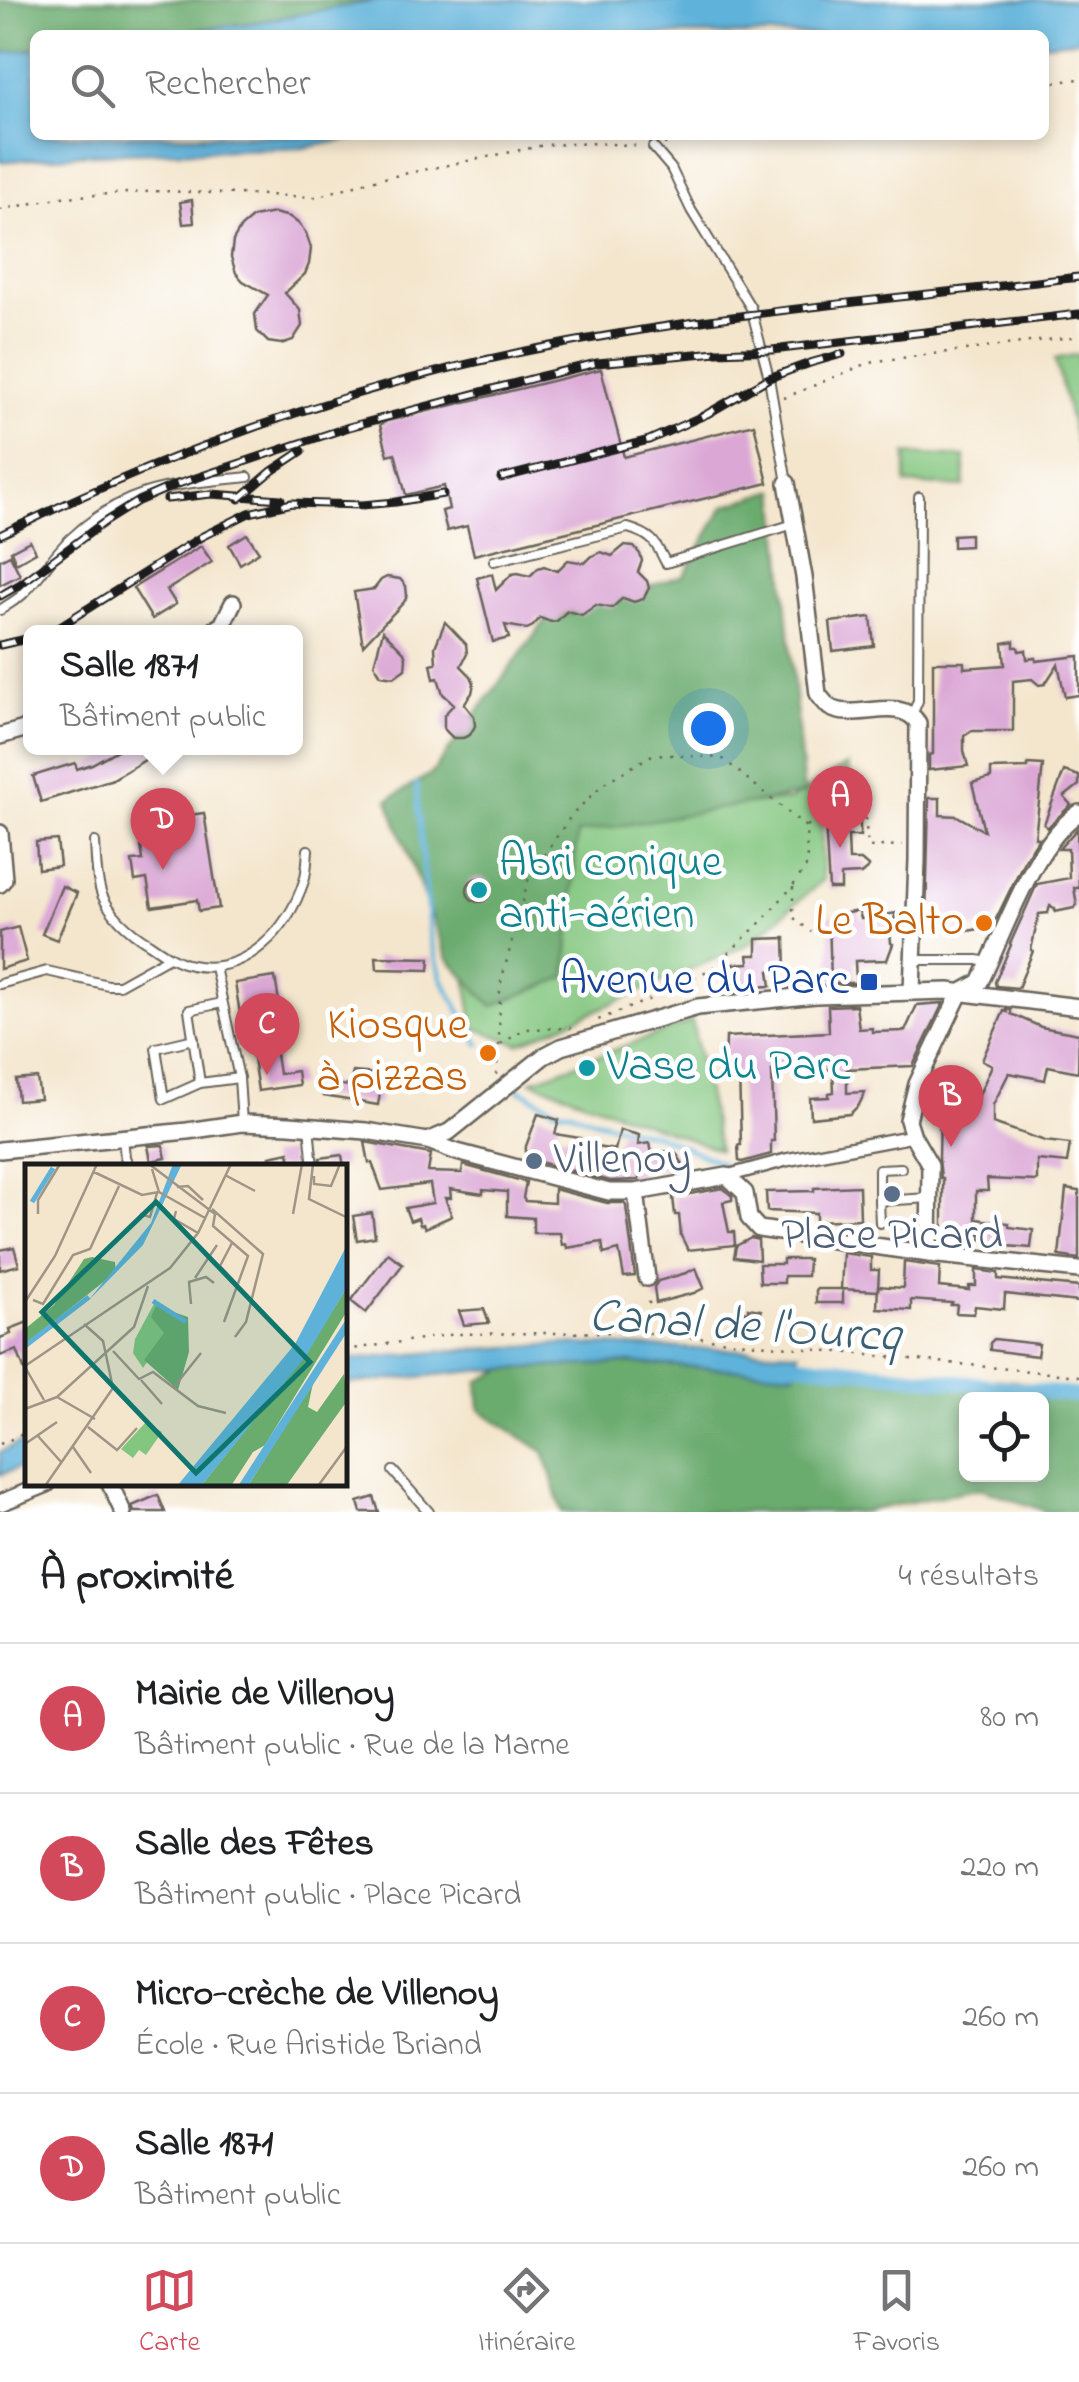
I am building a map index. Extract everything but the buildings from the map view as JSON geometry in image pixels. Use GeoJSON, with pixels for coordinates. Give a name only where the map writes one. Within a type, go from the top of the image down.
{"type":"FeatureCollection","features":[{"type":"Feature","properties":{"kind":"street"},"geometry":{"type":"LineString","coordinates":[[787,483],[804,578],[818,694],[829,706],[844,712],[897,710],[912,715],[918,723],[912,991]]}},
{"type":"Feature","properties":{"kind":"street"},"geometry":{"type":"LineString","coordinates":[[222,625],[232,603]]}},
{"type":"Feature","properties":{"kind":"street"},"geometry":{"type":"LineString","coordinates":[[930,1254],[930,1165],[908,1120],[917,1084],[960,993],[980,982],[1041,854],[1060,828],[1079,813]]}},
{"type":"Feature","properties":{"kind":"street"},"geometry":{"type":"LineString","coordinates":[[0,833],[4,879],[0,884]]}},
{"type":"Feature","properties":{"kind":"street"},"geometry":{"type":"LineString","coordinates":[[428,1141],[449,1132],[544,1056],[561,1047],[698,1007],[912,991],[1079,1007]]}},
{"type":"Feature","properties":{"kind":"street"},"geometry":{"type":"LineString","coordinates":[[0,1150],[242,1124],[309,1126],[366,1130],[428,1141],[586,1187],[636,1192],[727,1176],[786,1160],[916,1142]]}},
{"type":"Feature","properties":{"kind":"street"},"geometry":{"type":"LineString","coordinates":[[727,1176],[745,1194],[749,1218],[759,1230],[1079,1270]]}},
{"type":"Feature","properties":{"kind":"street"},"geometry":{"type":"LineString","coordinates":[[636,1192],[646,1278]]}},
{"type":"Feature","properties":{"kind":"street"},"geometry":{"type":"LineString","coordinates":[[0,1503],[40,1487]]}},
{"type":"Feature","properties":{"kind":"street"},"geometry":{"type":"LineString","coordinates":[[111,1487],[123,1512]]}},
{"type":"Feature","properties":{"kind":"lane"},"geometry":{"type":"LineString","coordinates":[[653,147],[670,168],[751,308],[764,351],[787,483]]}},
{"type":"Feature","properties":{"kind":"lane"},"geometry":{"type":"LineString","coordinates":[[0,610],[24,594],[71,538],[100,515],[141,492],[175,484],[248,477]]}},
{"type":"Feature","properties":{"kind":"lane"},"geometry":{"type":"LineString","coordinates":[[912,715],[918,701],[919,497]]}},
{"type":"Feature","properties":{"kind":"lane"},"geometry":{"type":"LineString","coordinates":[[494,562],[628,528],[647,533],[666,563],[794,524]]}},
{"type":"Feature","properties":{"kind":"lane"},"geometry":{"type":"LineString","coordinates":[[94,842],[100,891],[111,911],[132,932],[169,957],[188,965],[215,968],[247,958],[271,936],[290,911],[305,879],[308,850]]}},
{"type":"Feature","properties":{"kind":"lane"},"geometry":{"type":"LineString","coordinates":[[0,984],[47,971],[108,986],[119,985],[169,957]]}},
{"type":"Feature","properties":{"kind":"lane"},"geometry":{"type":"LineString","coordinates":[[912,960],[990,963]]}},
{"type":"Feature","properties":{"kind":"lane"},"geometry":{"type":"LineString","coordinates":[[215,968],[239,1078],[242,1124]]}},
{"type":"Feature","properties":{"kind":"lane"},"geometry":{"type":"LineString","coordinates":[[200,1083],[189,1010],[222,1003]]}},
{"type":"Feature","properties":{"kind":"lane"},"geometry":{"type":"LineString","coordinates":[[194,1039],[156,1048],[164,1099],[200,1083],[239,1078]]}},
{"type":"Feature","properties":{"kind":"lane"},"geometry":{"type":"LineString","coordinates":[[309,1126],[313,1164]]}},
{"type":"Feature","properties":{"kind":"lane"},"geometry":{"type":"LineString","coordinates":[[123,1138],[127,1164]]}},
{"type":"Feature","properties":{"kind":"lane"},"geometry":{"type":"LineString","coordinates":[[880,1223],[878,1169],[901,1168]]}},
{"type":"Feature","properties":{"kind":"lane"},"geometry":{"type":"LineString","coordinates":[[879,1201],[930,1198]]}},
{"type":"Feature","properties":{"kind":"lane"},"geometry":{"type":"LineString","coordinates":[[393,1471],[430,1512]]}},
{"type":"Feature","properties":{"kind":"path"},"geometry":{"type":"LineString","coordinates":[[1049,83],[1079,79]]}},
{"type":"Feature","properties":{"kind":"path"},"geometry":{"type":"LineString","coordinates":[[0,210],[62,196],[162,191],[316,197],[365,182],[545,145],[653,147],[678,140]]}},
{"type":"Feature","properties":{"kind":"path"},"geometry":{"type":"LineString","coordinates":[[774,402],[884,360],[1079,336]]}},
{"type":"Feature","properties":{"kind":"path"},"geometry":{"type":"LineString","coordinates":[[495,1082],[500,986],[529,877],[571,816],[604,783],[654,754],[722,758],[806,827],[808,866],[761,922],[713,968],[594,1021]]}},
{"type":"Feature","properties":{"kind":"path"},"geometry":{"type":"LineString","coordinates":[[806,827],[824,815],[865,816],[868,847],[917,844]]}},
{"type":"Feature","properties":{"kind":"path"},"geometry":{"type":"LineString","coordinates":[[793,886],[793,917],[811,932]]}},
{"type":"Feature","properties":{"kind":"path"},"geometry":{"type":"LineString","coordinates":[[499,1046],[524,1030],[576,1028]]}},
{"type":"Feature","properties":{"kind":"path"},"geometry":{"type":"LineString","coordinates":[[638,1332],[651,1317],[646,1278]]}},
{"type":"Feature","properties":{"kind":"path"},"geometry":{"type":"LineString","coordinates":[[348,1350],[456,1334],[638,1332],[1079,1376]]}},
{"type":"Feature","properties":{"kind":"path"},"geometry":{"type":"LineString","coordinates":[[0,1444],[25,1433]]}},
{"type":"Feature","properties":{"kind":"green space"},"geometry":{"type":"Polygon","coordinates":[[[0,0],[379,0],[195,30],[30,30],[30,50],[0,53],[0,0]]]}},
{"type":"Feature","properties":{"kind":"green space"},"geometry":{"type":"Polygon","coordinates":[[[1079,354],[1079,454],[1055,359],[1079,354]]]}},
{"type":"Feature","properties":{"kind":"green space"},"geometry":{"type":"Polygon","coordinates":[[[906,454],[965,457],[964,487],[906,484],[906,454]]]}},
{"type":"Feature","properties":{"kind":"green space"},"geometry":{"type":"Polygon","coordinates":[[[776,490],[804,794],[577,833],[566,977],[492,1006],[447,958],[388,800],[432,773],[545,621],[684,575],[724,506],[776,490]]]}},
{"type":"Feature","properties":{"kind":"green space"},"geometry":{"type":"Polygon","coordinates":[[[847,765],[858,810],[821,813],[823,880],[749,944],[519,1044],[474,1028],[463,959],[561,820],[790,800],[847,765]]]}},
{"type":"Feature","properties":{"kind":"green space"},"geometry":{"type":"Polygon","coordinates":[[[692,1021],[719,1150],[531,1081],[692,1021]]]}},
{"type":"Feature","properties":{"kind":"green space"},"geometry":{"type":"Polygon","coordinates":[[[522,1360],[729,1362],[1015,1381],[1079,1394],[1079,1512],[1047,1512],[981,1488],[861,1512],[562,1512],[544,1452],[480,1410],[478,1382],[522,1360]]]}},
{"type":"Feature","properties":{"kind":"water"},"geometry":{"type":"Polygon","coordinates":[[[379,0],[1079,0],[1079,40],[1049,43],[1049,30],[195,30],[379,0]]]}},
{"type":"Feature","properties":{"kind":"water"},"geometry":{"type":"Polygon","coordinates":[[[30,50],[30,140],[346,140],[303,148],[86,154],[0,162],[0,53],[30,50]]]}},
{"type":"Feature","properties":{"kind":"water"},"geometry":{"type":"Polygon","coordinates":[[[564,1344],[799,1352],[795,1373],[630,1363],[485,1370],[348,1384],[348,1360],[564,1344]]]}},
{"type":"Feature","properties":{"kind":"water"},"geometry":{"type":"Polygon","coordinates":[[[25,1441],[25,1466],[0,1475],[0,1452],[25,1441]]]}},
{"type":"Feature","properties":{"kind":"waterway"},"geometry":{"type":"LineString","coordinates":[[416,784],[430,939],[442,979],[479,1044]]}},
{"type":"Feature","properties":{"kind":"waterway"},"geometry":{"type":"LineString","coordinates":[[518,1089],[555,1109],[657,1135],[721,1163]]}},
{"type":"Feature","properties":{"kind":"waterway","name":"Canal de l'Ourcq"},"geometry":{"type":"LineString","coordinates":[[778,1361],[1079,1396]]}},
{"type":"Feature","properties":{"kind":"railway"},"geometry":{"type":"LineString","coordinates":[[0,535],[166,460],[280,418],[455,367],[687,323],[1079,277]]}},
{"type":"Feature","properties":{"kind":"railway"},"geometry":{"type":"LineString","coordinates":[[0,596],[106,521],[175,485],[349,427],[538,377],[597,363],[772,350],[1079,314]]}},
{"type":"Feature","properties":{"kind":"railway"},"geometry":{"type":"LineString","coordinates":[[501,478],[649,440],[707,414],[769,378],[842,354]]}},
{"type":"Feature","properties":{"kind":"railway"},"geometry":{"type":"LineString","coordinates":[[239,499],[302,451]]}},
{"type":"Feature","properties":{"kind":"railway"},"geometry":{"type":"LineString","coordinates":[[167,499],[211,494],[281,499]]}},
{"type":"Feature","properties":{"kind":"railway"},"geometry":{"type":"LineString","coordinates":[[62,625],[201,537],[249,513],[292,503],[362,505],[443,494]]}},
{"type":"Feature","properties":{"kind":"railway"},"geometry":{"type":"LineString","coordinates":[[0,645],[23,640]]}},
{"type":"Feature","properties":{"kind":"place","name":"Mairie de Villenoy"},"geometry":{"type":"Point","coordinates":[840,848]}},
{"type":"Feature","properties":{"kind":"place","name":"Salle 1871"},"geometry":{"type":"Point","coordinates":[163,870]}},
{"type":"Feature","properties":{"kind":"place","name":"Abri conique anti-aérien"},"geometry":{"type":"Point","coordinates":[479,890]}},
{"type":"Feature","properties":{"kind":"place","name":"Le Balto"},"geometry":{"type":"Point","coordinates":[984,923]}},
{"type":"Feature","properties":{"kind":"place","name":"Avenue du Parc"},"geometry":{"type":"Point","coordinates":[869,982]}},
{"type":"Feature","properties":{"kind":"place","name":"Kiosque à pizzas"},"geometry":{"type":"Point","coordinates":[488,1053]}},
{"type":"Feature","properties":{"kind":"place","name":"Vase du Parc"},"geometry":{"type":"Point","coordinates":[587,1068]}},
{"type":"Feature","properties":{"kind":"place","name":"Micro-crèche de Villenoy"},"geometry":{"type":"Point","coordinates":[267,1075]}},
{"type":"Feature","properties":{"kind":"place","name":"Salle des Fêtes"},"geometry":{"type":"Point","coordinates":[951,1147]}},
{"type":"Feature","properties":{"kind":"place","name":"Villenoy"},"geometry":{"type":"Point","coordinates":[534,1161]}},
{"type":"Feature","properties":{"kind":"place","name":"Place Picard"},"geometry":{"type":"Point","coordinates":[892,1194]}}]}
